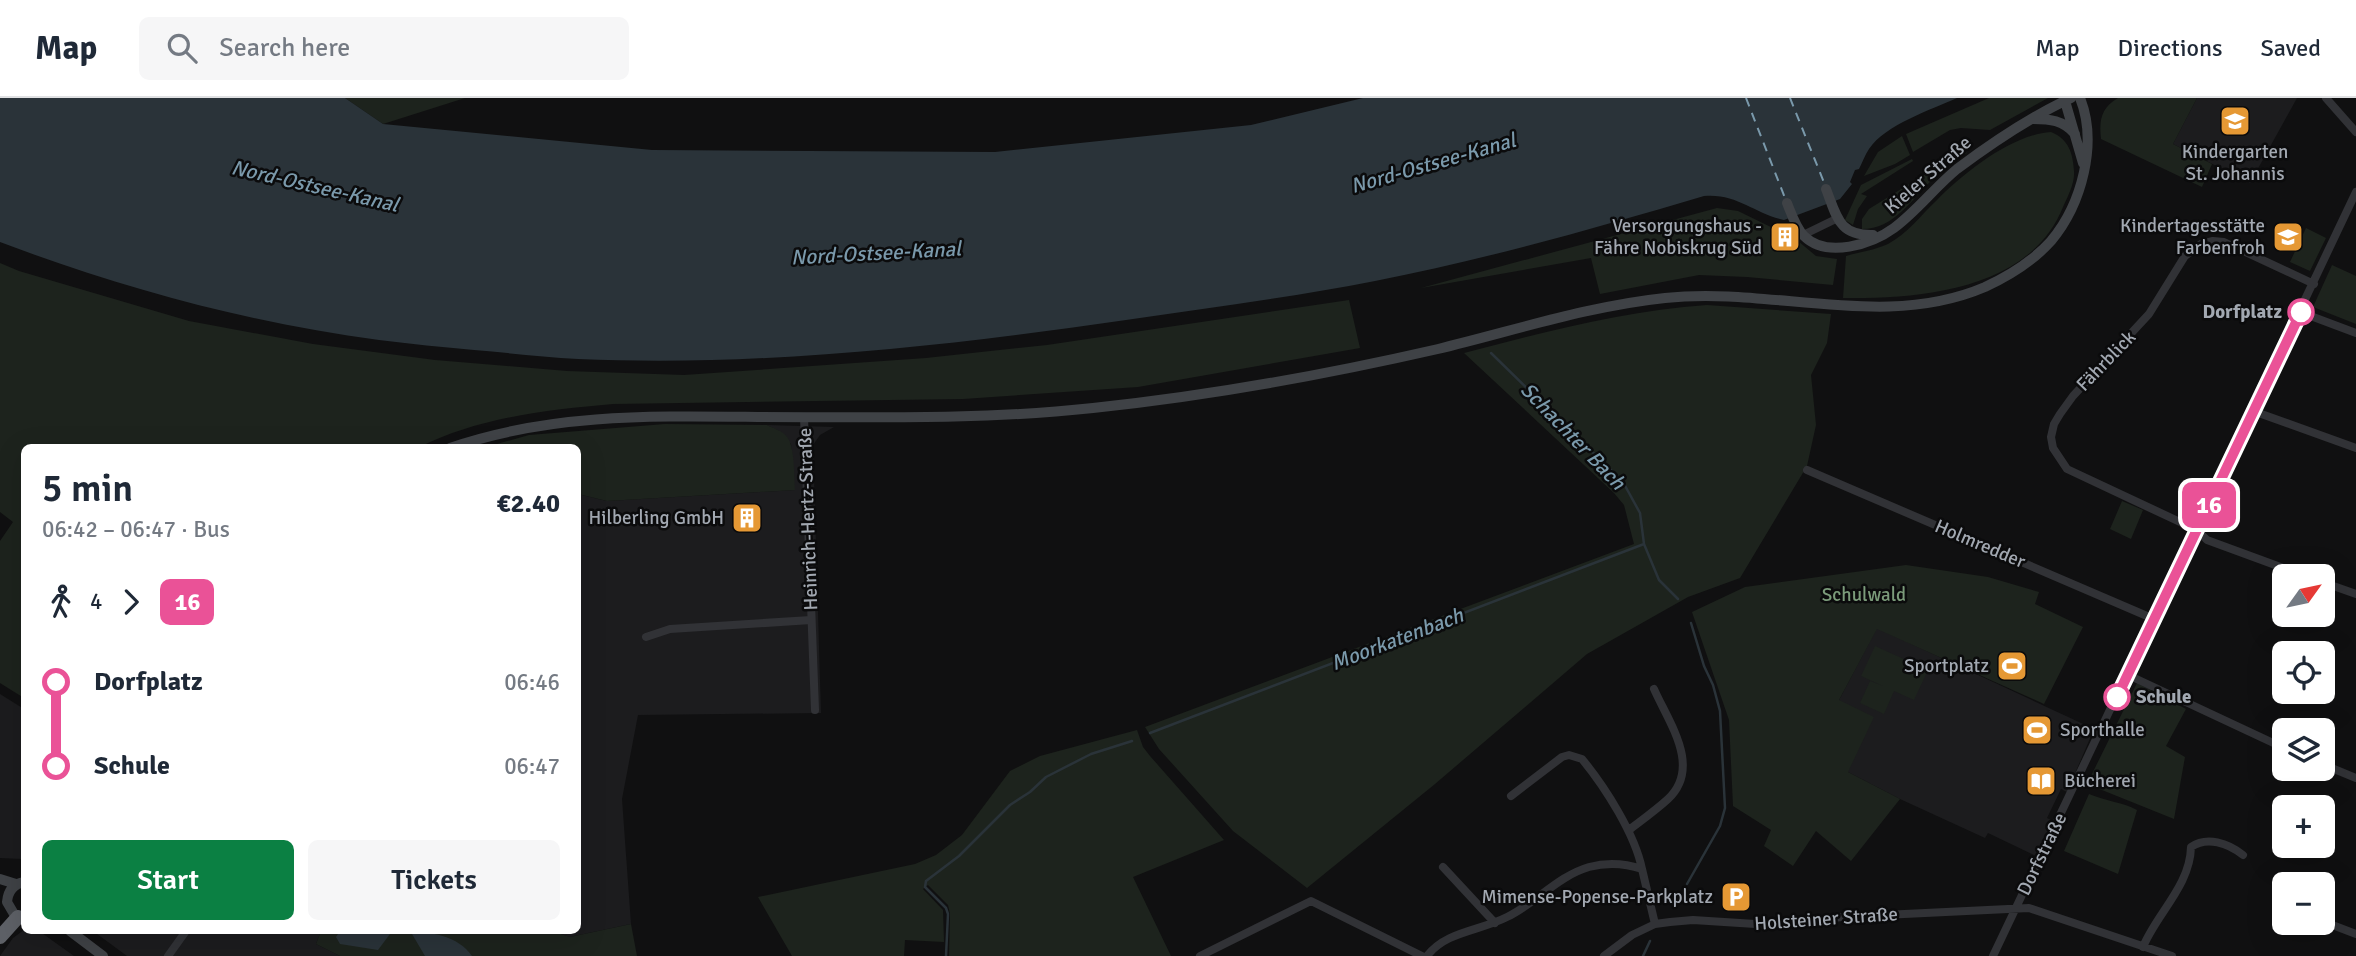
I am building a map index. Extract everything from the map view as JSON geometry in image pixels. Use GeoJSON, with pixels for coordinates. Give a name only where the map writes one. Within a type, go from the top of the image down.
{"type":"FeatureCollection","features":[{"type":"Feature","properties":{"kind":"highway"},"geometry":{"type":"LineString","coordinates":[[0,936],[18,915]]}},
{"type":"Feature","properties":{"kind":"main road"},"geometry":{"type":"LineString","coordinates":[[464,444],[513,430],[608,417],[903,417],[1026,413],[1169,400],[1292,380],[1384,361],[1552,319],[1664,298],[1738,296],[1852,308],[1930,303],[1961,296],[2007,276],[2049,243],[2067,216],[2084,169],[2088,145],[2085,112],[2080,98]]}},
{"type":"Feature","properties":{"kind":"main road"},"geometry":{"type":"LineString","coordinates":[[2068,99],[2084,169]]}},
{"type":"Feature","properties":{"kind":"main road","name":"Kieler Straße"},"geometry":{"type":"LineString","coordinates":[[1803,235],[1822,246],[1839,247],[1858,245],[1880,235],[1902,221],[1940,183],[1979,153],[2030,119],[2068,99]]}},
{"type":"Feature","properties":{"kind":"main road"},"geometry":{"type":"LineString","coordinates":[[2030,119],[2058,121],[2068,126],[2076,135]]}},
{"type":"Feature","properties":{"kind":"main road"},"geometry":{"type":"LineString","coordinates":[[1826,189],[1838,218]]}},
{"type":"Feature","properties":{"kind":"main road"},"geometry":{"type":"LineString","coordinates":[[1787,203],[1803,235]]}},
{"type":"Feature","properties":{"kind":"main road","name":"Kieler Straße"},"geometry":{"type":"LineString","coordinates":[[1838,218],[1842,226],[1852,233],[1880,235]]}},
{"type":"Feature","properties":{"kind":"main road"},"geometry":{"type":"LineString","coordinates":[[0,879],[12,886],[7,902],[18,915]]}},
{"type":"Feature","properties":{"kind":"main road"},"geometry":{"type":"LineString","coordinates":[[70,934],[81,940]]}},
{"type":"Feature","properties":{"kind":"main road"},"geometry":{"type":"LineString","coordinates":[[74,934],[103,956]]}},
{"type":"Feature","properties":{"kind":"street"},"geometry":{"type":"LineString","coordinates":[[2326,98],[2356,132]]}},
{"type":"Feature","properties":{"kind":"street","name":"Dorfstraße"},"geometry":{"type":"LineString","coordinates":[[1993,956],[2356,192]]}},
{"type":"Feature","properties":{"kind":"street"},"geometry":{"type":"LineString","coordinates":[[1803,235],[1838,218]]}},
{"type":"Feature","properties":{"kind":"street","name":"Fährblick"},"geometry":{"type":"LineString","coordinates":[[2272,564],[2207,540],[2197,530],[2067,469],[2053,448],[2051,437],[2054,424],[2073,396],[2138,328],[2157,304],[2185,256],[2201,244],[2224,242],[2314,284]]}},
{"type":"Feature","properties":{"kind":"street"},"geometry":{"type":"LineString","coordinates":[[2301,312],[2356,333]]}},
{"type":"Feature","properties":{"kind":"street"},"geometry":{"type":"LineString","coordinates":[[2253,411],[2356,448]]}},
{"type":"Feature","properties":{"kind":"street","name":"Heinrich-Hertz-Straße"},"geometry":{"type":"LineString","coordinates":[[804,417],[815,710]]}},
{"type":"Feature","properties":{"kind":"street","name":"Holmredder"},"geometry":{"type":"LineString","coordinates":[[1807,470],[2154,619]]}},
{"type":"Feature","properties":{"kind":"street"},"geometry":{"type":"LineString","coordinates":[[2335,587],[2356,594]]}},
{"type":"Feature","properties":{"kind":"street","name":"Heinrich-Hertz-Straße"},"geometry":{"type":"LineString","coordinates":[[646,637],[670,629],[811,620]]}},
{"type":"Feature","properties":{"kind":"street"},"geometry":{"type":"LineString","coordinates":[[2128,674],[2272,742]]}},
{"type":"Feature","properties":{"kind":"street"},"geometry":{"type":"LineString","coordinates":[[1629,830],[1668,799],[1682,780],[1684,771],[1682,752],[1654,689]]}},
{"type":"Feature","properties":{"kind":"street"},"geometry":{"type":"LineString","coordinates":[[1511,796],[1562,757],[1576,756],[1587,765],[1629,830],[1642,869],[1655,925]]}},
{"type":"Feature","properties":{"kind":"street"},"geometry":{"type":"LineString","coordinates":[[2335,769],[2356,778]]}},
{"type":"Feature","properties":{"kind":"street"},"geometry":{"type":"LineString","coordinates":[[2143,947],[2177,890],[2190,862],[2190,847],[2204,840],[2224,844],[2243,855]]}},
{"type":"Feature","properties":{"kind":"street"},"geometry":{"type":"LineString","coordinates":[[1200,956],[1311,901],[1424,956],[1444,940],[1495,923],[1525,907],[1566,877],[1587,867],[1617,863],[1642,869]]}},
{"type":"Feature","properties":{"kind":"street"},"geometry":{"type":"LineString","coordinates":[[1443,867],[1495,923]]}},
{"type":"Feature","properties":{"kind":"street","name":"Holsteiner Straße"},"geometry":{"type":"LineString","coordinates":[[1604,956],[1625,940],[1655,925],[1693,920],[1771,925],[1842,917],[2029,908],[2172,956]]}},
{"type":"Feature","properties":{"kind":"street"},"geometry":{"type":"LineString","coordinates":[[2335,926],[2356,934]]}},
{"type":"Feature","properties":{"kind":"street"},"geometry":{"type":"LineString","coordinates":[[168,956],[184,934]]}},
{"type":"Feature","properties":{"kind":"shaded area","name":"Kindergarten St. Johannis"},"geometry":{"type":"Polygon","coordinates":[[[2197,98],[2297,98],[2250,183],[2173,144],[2197,98]]]}},
{"type":"Feature","properties":{"kind":"shaded area"},"geometry":{"type":"Polygon","coordinates":[[[767,425],[834,427],[820,435],[813,445],[821,713],[638,715],[622,799],[631,924],[570,937],[561,934],[581,934],[581,495],[607,501],[794,490],[791,444],[779,431],[767,425]]]}},
{"type":"Feature","properties":{"kind":"shaded area"},"geometry":{"type":"Polygon","coordinates":[[[1877,628],[2094,729],[2067,792],[2061,789],[2047,818],[2053,821],[2036,856],[1988,833],[1985,838],[1848,772],[1839,700],[1877,628]]]}},
{"type":"Feature","properties":{"kind":"shaded area"},"geometry":{"type":"Polygon","coordinates":[[[0,694],[21,707],[21,859],[0,858],[0,694]]]}},
{"type":"Feature","properties":{"kind":"shaded area"},"geometry":{"type":"Polygon","coordinates":[[[21,932],[43,934],[74,956],[0,956],[13,938],[21,932]]]}},
{"type":"Feature","properties":{"kind":"shaded area"},"geometry":{"type":"Polygon","coordinates":[[[97,934],[320,934],[316,944],[340,956],[127,956],[97,934]]]}},
{"type":"Feature","properties":{"kind":"green space"},"geometry":{"type":"Polygon","coordinates":[[[345,98],[465,98],[383,124],[345,98]]]}},
{"type":"Feature","properties":{"kind":"green space"},"geometry":{"type":"Polygon","coordinates":[[[1989,98],[2048,98],[1990,130],[1950,130],[1913,152],[1906,134],[1989,98]]]}},
{"type":"Feature","properties":{"kind":"green space"},"geometry":{"type":"Polygon","coordinates":[[[2118,98],[2197,98],[2173,144],[2212,164],[2202,187],[2101,139],[2102,115],[2118,98]]]}},
{"type":"Feature","properties":{"kind":"green space"},"geometry":{"type":"Polygon","coordinates":[[[2051,132],[2069,148],[2074,176],[2063,207],[2047,235],[2026,256],[1999,273],[1938,292],[1843,298],[1846,256],[1878,248],[1895,240],[1961,178],[1990,157],[2020,140],[2051,132]]]}},
{"type":"Feature","properties":{"kind":"green space"},"geometry":{"type":"Polygon","coordinates":[[[1902,136],[1910,155],[1864,176],[1878,152],[1902,136]]]}},
{"type":"Feature","properties":{"kind":"green space"},"geometry":{"type":"Polygon","coordinates":[[[1962,149],[1967,153],[1936,176],[1893,219],[1873,228],[1862,229],[1862,219],[1869,209],[1951,158],[1952,151],[1962,149]]]}},
{"type":"Feature","properties":{"kind":"green space"},"geometry":{"type":"Polygon","coordinates":[[[1912,159],[1913,161],[1861,194],[1867,196],[1858,209],[1853,225],[1845,220],[1861,185],[1912,159]]]}},
{"type":"Feature","properties":{"kind":"green space"},"geometry":{"type":"Polygon","coordinates":[[[1717,208],[1738,211],[1781,232],[1779,238],[1789,242],[1792,236],[1816,256],[1837,259],[1833,285],[1699,275],[1600,294],[1591,258],[1421,288],[1717,208]]]}},
{"type":"Feature","properties":{"kind":"green space"},"geometry":{"type":"Polygon","coordinates":[[[2306,228],[2326,238],[2310,271],[2290,262],[2306,228]]]}},
{"type":"Feature","properties":{"kind":"green space"},"geometry":{"type":"Polygon","coordinates":[[[0,263],[189,321],[313,344],[435,360],[567,371],[684,375],[926,358],[1047,345],[1349,300],[1360,348],[1138,387],[963,399],[588,406],[489,422],[426,444],[21,444],[21,696],[0,683],[0,541],[13,522],[0,512],[0,263]]]}},
{"type":"Feature","properties":{"kind":"green space"},"geometry":{"type":"Polygon","coordinates":[[[2332,265],[2356,276],[2356,324],[2313,307],[2332,265]]]}},
{"type":"Feature","properties":{"kind":"green space"},"geometry":{"type":"Polygon","coordinates":[[[1707,305],[1831,314],[1827,343],[1811,375],[1816,425],[1807,466],[1740,578],[1688,597],[1587,654],[1435,784],[1307,888],[1233,831],[1159,749],[1145,727],[1634,544],[1624,505],[1614,493],[1464,353],[1615,317],[1707,305]]]}},
{"type":"Feature","properties":{"kind":"green space"},"geometry":{"type":"Polygon","coordinates":[[[665,424],[767,425],[783,433],[790,441],[795,490],[607,501],[581,495],[581,444],[497,444],[529,435],[665,424]]]}},
{"type":"Feature","properties":{"kind":"green space"},"geometry":{"type":"Polygon","coordinates":[[[2122,501],[2143,510],[2131,539],[2110,529],[2122,501]]]}},
{"type":"Feature","properties":{"kind":"green space","name":"Schulwald"},"geometry":{"type":"Polygon","coordinates":[[[1906,565],[1988,577],[2039,592],[2035,604],[2083,627],[2044,704],[1877,629],[1839,700],[1874,717],[1848,772],[1900,799],[1851,861],[1816,831],[1793,866],[1764,846],[1771,830],[1733,806],[1729,720],[1692,612],[1745,587],[1906,565]]]}},
{"type":"Feature","properties":{"kind":"green space"},"geometry":{"type":"Polygon","coordinates":[[[1875,646],[1928,670],[1914,700],[1894,691],[1884,714],[1860,703],[1870,681],[1883,686],[1861,676],[1875,646]]]}},
{"type":"Feature","properties":{"kind":"green space"},"geometry":{"type":"Polygon","coordinates":[[[2137,683],[2186,709],[2166,746],[2185,757],[2174,819],[2087,784],[2137,683]]]}},
{"type":"Feature","properties":{"kind":"green space"},"geometry":{"type":"Polygon","coordinates":[[[1137,730],[1143,747],[1150,756],[1224,840],[1133,877],[1171,956],[949,956],[948,905],[928,885],[923,889],[943,910],[944,942],[905,940],[904,956],[792,956],[758,897],[915,864],[936,855],[962,835],[1010,771],[1040,756],[1137,730]]]}},
{"type":"Feature","properties":{"kind":"green space"},"geometry":{"type":"Polygon","coordinates":[[[2089,794],[2137,810],[2118,874],[2064,851],[2089,794]]]}},
{"type":"Feature","properties":{"kind":"green space"},"geometry":{"type":"Polygon","coordinates":[[[631,924],[637,956],[340,956],[316,944],[320,934],[561,934],[570,937],[631,924]]]}},
{"type":"Feature","properties":{"kind":"water","name":"Nord-Ostsee-Kanal"},"geometry":{"type":"Polygon","coordinates":[[[0,98],[345,98],[383,124],[652,150],[995,152],[1251,125],[1363,98],[1957,98],[1886,132],[1868,151],[1859,169],[1855,170],[1850,182],[1852,184],[1840,199],[1784,220],[1726,198],[1704,196],[1500,253],[1375,281],[1282,297],[921,346],[784,357],[647,361],[565,358],[426,345],[282,324],[139,289],[0,242],[0,98]]]}},
{"type":"Feature","properties":{"kind":"water"},"geometry":{"type":"Polygon","coordinates":[[[338,934],[390,934],[378,950],[340,944],[336,937],[338,934]]]}},
{"type":"Feature","properties":{"kind":"water"},"geometry":{"type":"Polygon","coordinates":[[[412,934],[434,934],[451,939],[472,956],[425,956],[412,934]]]}},
{"type":"Feature","properties":{"kind":"waterway","name":"Schachter Bach"},"geometry":{"type":"LineString","coordinates":[[1491,353],[1623,482],[1640,513],[1644,544],[1659,580],[1678,599]]}},
{"type":"Feature","properties":{"kind":"waterway","name":"Moorkatenbach"},"geometry":{"type":"LineString","coordinates":[[1150,733],[1644,544]]}},
{"type":"Feature","properties":{"kind":"waterway","name":"Schachter Bach"},"geometry":{"type":"LineString","coordinates":[[1687,884],[1720,826],[1725,808],[1720,711],[1691,623]]}},
{"type":"Feature","properties":{"kind":"waterway","name":"Moorkatenbach"},"geometry":{"type":"LineString","coordinates":[[946,956],[948,914],[946,908],[925,887],[926,881],[959,856],[1010,805],[1046,777],[1091,754],[1132,741]]}},
{"type":"Feature","properties":{"kind":"waterway","name":"Schachter Bach"},"geometry":{"type":"LineString","coordinates":[[1643,956],[1650,941]]}},
{"type":"Feature","properties":{"kind":"ferry route"},"geometry":{"type":"LineString","coordinates":[[1746,98],[1785,198]]}},
{"type":"Feature","properties":{"kind":"ferry route"},"geometry":{"type":"LineString","coordinates":[[1790,98],[1825,185]]}},
{"type":"Feature","properties":{"kind":"bus line","name":"16"},"geometry":{"type":"LineString","coordinates":[[2117,697],[2301,312]]}},
{"type":"Feature","properties":{"kind":"place","name":"Kindergarten St. Johannis"},"geometry":{"type":"Point","coordinates":[2235,121]}},
{"type":"Feature","properties":{"kind":"place","name":"Versorgungshaus - Fähre Nobiskrug Süd"},"geometry":{"type":"Point","coordinates":[1785,237]}},
{"type":"Feature","properties":{"kind":"place","name":"Kindertagesstätte Farbenfroh"},"geometry":{"type":"Point","coordinates":[2288,237]}},
{"type":"Feature","properties":{"kind":"place","name":"Dorfplatz"},"geometry":{"type":"Point","coordinates":[2301,312]}},
{"type":"Feature","properties":{"kind":"place","name":"Hilberling GmbH"},"geometry":{"type":"Point","coordinates":[747,518]}},
{"type":"Feature","properties":{"kind":"place","name":"Sportplatz"},"geometry":{"type":"Point","coordinates":[2012,666]}},
{"type":"Feature","properties":{"kind":"place","name":"Schule"},"geometry":{"type":"Point","coordinates":[2117,697]}},
{"type":"Feature","properties":{"kind":"place","name":"Sporthalle"},"geometry":{"type":"Point","coordinates":[2037,730]}},
{"type":"Feature","properties":{"kind":"place","name":"Bücherei"},"geometry":{"type":"Point","coordinates":[2041,781]}},
{"type":"Feature","properties":{"kind":"place","name":"Mimense-Popense-Parkplatz"},"geometry":{"type":"Point","coordinates":[1736,897]}}]}
